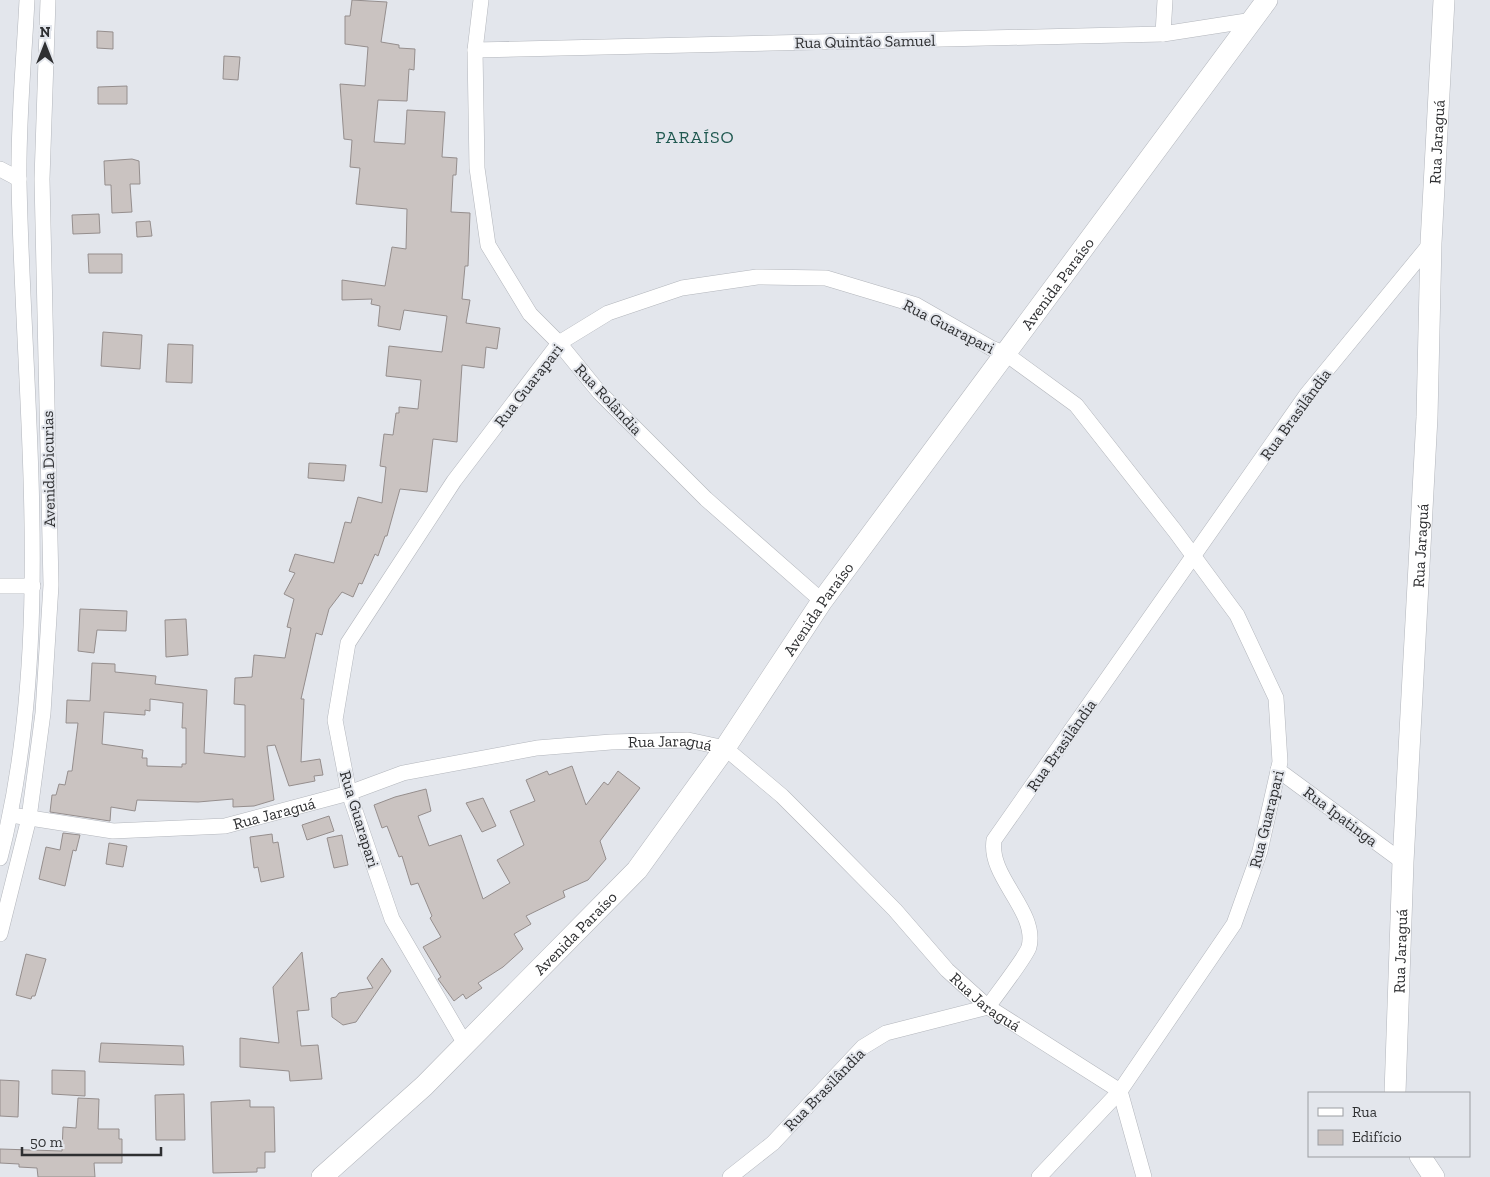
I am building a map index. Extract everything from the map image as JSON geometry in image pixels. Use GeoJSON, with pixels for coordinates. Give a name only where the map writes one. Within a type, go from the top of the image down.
{"type":"FeatureCollection","features":[{"type":"Feature","properties":{"kind":"main road","name":"Avenida Paraíso"},"geometry":{"type":"LineString","coordinates":[[322,1177],[424,1086],[637,870],[725,748],[822,601],[1267,0]]}},
{"type":"Feature","properties":{"kind":"main road","name":"Rua Jaraguá"},"geometry":{"type":"LineString","coordinates":[[1395,1092],[1403,862],[1427,417],[1432,243],[1444,0]]}},
{"type":"Feature","properties":{"kind":"main road"},"geometry":{"type":"LineString","coordinates":[[1421,1157],[1434,1177]]}},
{"type":"Feature","properties":{"kind":"street","name":"Avenida Dicurias"},"geometry":{"type":"LineString","coordinates":[[0,858],[11,815],[26,714],[33,586],[19,179],[27,0]]}},
{"type":"Feature","properties":{"kind":"street","name":"Avenida Dicurias"},"geometry":{"type":"LineString","coordinates":[[0,934],[29,818],[43,713],[51,585],[42,179],[48,0]]}},
{"type":"Feature","properties":{"kind":"street","name":"Rua Rolândia"},"geometry":{"type":"LineString","coordinates":[[481,0],[475,50],[477,168],[488,245],[530,314],[558,343],[599,392],[706,499],[822,601]]}},
{"type":"Feature","properties":{"kind":"street"},"geometry":{"type":"LineString","coordinates":[[1163,34],[1165,0]]}},
{"type":"Feature","properties":{"kind":"street","name":"Rua Quintão Samuel"},"geometry":{"type":"LineString","coordinates":[[475,50],[1163,34],[1253,20]]}},
{"type":"Feature","properties":{"kind":"street"},"geometry":{"type":"LineString","coordinates":[[0,169],[19,179]]}},
{"type":"Feature","properties":{"kind":"street","name":"Rua Brasilândia"},"geometry":{"type":"LineString","coordinates":[[730,1177],[773,1143],[863,1047],[886,1032],[988,1007],[1029,947],[1028,928],[1023,915],[997,866],[992,852],[994,840],[1307,394],[1432,243]]}},
{"type":"Feature","properties":{"kind":"street","name":"Rua Guarapari"},"geometry":{"type":"LineString","coordinates":[[465,1044],[392,919],[349,793],[335,720],[348,643],[454,481],[558,343],[608,313],[682,288],[757,277],[826,278],[916,305],[991,348],[1006,354],[1076,405],[1237,615],[1276,698],[1280,762],[1260,851],[1234,924],[1120,1091],[1039,1177]]}},
{"type":"Feature","properties":{"kind":"street"},"geometry":{"type":"LineString","coordinates":[[0,586],[33,586]]}},
{"type":"Feature","properties":{"kind":"street","name":"Rua Jaraguá"},"geometry":{"type":"LineString","coordinates":[[11,815],[113,830],[225,826],[349,793],[403,773],[537,748],[611,742],[688,740],[725,748],[808,822],[895,910],[947,970],[988,1007],[1120,1091]]}},
{"type":"Feature","properties":{"kind":"street","name":"Rua Ipatinga"},"geometry":{"type":"LineString","coordinates":[[1278,770],[1403,862]]}},
{"type":"Feature","properties":{"kind":"street"},"geometry":{"type":"LineString","coordinates":[[1120,1091],[1144,1177]]}},
{"type":"Feature","properties":{"kind":"building"},"geometry":{"type":"Polygon","coordinates":[[[352,0],[387,2],[381,42],[399,45],[399,48],[415,49],[414,70],[409,69],[407,101],[378,100],[374,142],[405,144],[407,110],[445,112],[442,157],[457,158],[456,175],[453,175],[451,212],[470,213],[468,266],[465,266],[462,299],[470,300],[466,323],[500,328],[497,349],[486,347],[484,368],[462,365],[457,442],[433,439],[427,492],[400,489],[387,536],[385,536],[378,556],[375,554],[362,584],[359,583],[353,597],[342,592],[329,609],[322,635],[316,633],[301,699],[304,699],[301,762],[320,759],[323,775],[314,776],[315,781],[289,786],[275,745],[267,746],[274,800],[254,806],[233,807],[233,799],[198,802],[137,800],[135,811],[111,807],[110,821],[50,812],[52,795],[56,795],[59,784],[65,785],[68,771],[72,771],[78,723],[66,723],[67,700],[90,701],[92,663],[115,664],[115,672],[156,676],[155,684],[207,690],[204,753],[245,757],[245,705],[234,704],[235,678],[252,677],[254,655],[285,658],[291,628],[287,627],[294,599],[284,594],[295,573],[289,571],[295,554],[334,563],[345,522],[351,523],[358,497],[382,503],[386,467],[380,466],[384,434],[393,435],[396,413],[399,413],[399,407],[418,409],[421,380],[386,376],[389,346],[442,352],[447,316],[404,310],[400,330],[378,326],[380,306],[371,304],[372,299],[342,300],[342,280],[385,286],[392,247],[406,249],[407,209],[356,204],[360,168],[350,167],[352,140],[344,139],[340,84],[365,86],[368,47],[345,44],[345,16],[350,16],[352,0]],[[150,699],[150,711],[145,710],[145,715],[104,712],[102,744],[143,750],[142,758],[147,758],[147,766],[182,767],[182,764],[186,764],[186,728],[182,728],[183,703],[150,699]]]}},
{"type":"Feature","properties":{"kind":"building"},"geometry":{"type":"Polygon","coordinates":[[[97,31],[113,32],[113,49],[97,48],[97,31]]]}},
{"type":"Feature","properties":{"kind":"building"},"geometry":{"type":"Polygon","coordinates":[[[224,56],[240,57],[238,80],[223,79],[224,56]]]}},
{"type":"Feature","properties":{"kind":"building"},"geometry":{"type":"Polygon","coordinates":[[[127,86],[127,104],[98,104],[98,87],[127,86]]]}},
{"type":"Feature","properties":{"kind":"building"},"geometry":{"type":"Polygon","coordinates":[[[132,159],[139,161],[140,184],[130,184],[132,212],[112,213],[111,185],[105,185],[104,161],[132,159]]]}},
{"type":"Feature","properties":{"kind":"building"},"geometry":{"type":"Polygon","coordinates":[[[99,214],[100,233],[73,234],[72,215],[99,214]]]}},
{"type":"Feature","properties":{"kind":"building"},"geometry":{"type":"Polygon","coordinates":[[[150,221],[152,236],[137,237],[136,222],[150,221]]]}},
{"type":"Feature","properties":{"kind":"building"},"geometry":{"type":"Polygon","coordinates":[[[88,254],[122,254],[122,273],[89,273],[88,254]]]}},
{"type":"Feature","properties":{"kind":"building"},"geometry":{"type":"Polygon","coordinates":[[[103,332],[142,335],[140,369],[101,366],[103,332]]]}},
{"type":"Feature","properties":{"kind":"building"},"geometry":{"type":"Polygon","coordinates":[[[168,344],[193,345],[192,383],[166,382],[168,344]]]}},
{"type":"Feature","properties":{"kind":"building"},"geometry":{"type":"Polygon","coordinates":[[[309,463],[346,465],[344,481],[308,478],[309,463]]]}},
{"type":"Feature","properties":{"kind":"building"},"geometry":{"type":"Polygon","coordinates":[[[80,609],[127,611],[126,631],[97,630],[94,653],[78,651],[80,609]]]}},
{"type":"Feature","properties":{"kind":"building"},"geometry":{"type":"Polygon","coordinates":[[[186,619],[188,655],[166,657],[165,620],[186,619]]]}},
{"type":"Feature","properties":{"kind":"building"},"geometry":{"type":"Polygon","coordinates":[[[572,766],[586,805],[604,782],[608,785],[618,771],[640,788],[600,841],[606,859],[588,880],[563,891],[565,897],[526,916],[531,924],[514,934],[523,949],[503,967],[478,983],[482,988],[466,999],[463,994],[454,1001],[438,979],[441,977],[423,947],[441,937],[430,918],[432,916],[418,883],[411,885],[402,856],[399,857],[387,826],[382,828],[374,805],[426,789],[431,811],[418,816],[429,846],[461,835],[483,899],[510,883],[497,860],[524,845],[510,811],[535,801],[526,780],[547,771],[549,775],[572,766]]]}},
{"type":"Feature","properties":{"kind":"building"},"geometry":{"type":"Polygon","coordinates":[[[483,798],[496,826],[482,832],[466,803],[483,798]]]}},
{"type":"Feature","properties":{"kind":"building"},"geometry":{"type":"Polygon","coordinates":[[[329,816],[334,831],[307,840],[302,825],[329,816]]]}},
{"type":"Feature","properties":{"kind":"building"},"geometry":{"type":"Polygon","coordinates":[[[63,833],[80,835],[76,851],[73,850],[65,886],[39,879],[46,847],[60,850],[63,833]]]}},
{"type":"Feature","properties":{"kind":"building"},"geometry":{"type":"Polygon","coordinates":[[[272,834],[273,843],[278,842],[284,877],[261,882],[258,867],[254,868],[250,837],[272,834]]]}},
{"type":"Feature","properties":{"kind":"building"},"geometry":{"type":"Polygon","coordinates":[[[342,835],[348,865],[334,868],[327,838],[342,835]]]}},
{"type":"Feature","properties":{"kind":"building"},"geometry":{"type":"Polygon","coordinates":[[[109,843],[127,846],[123,867],[106,864],[109,843]]]}},
{"type":"Feature","properties":{"kind":"building"},"geometry":{"type":"Polygon","coordinates":[[[302,952],[309,1010],[297,1011],[301,1046],[318,1045],[322,1079],[290,1081],[289,1071],[240,1067],[240,1038],[279,1043],[273,987],[302,952]]]}},
{"type":"Feature","properties":{"kind":"building"},"geometry":{"type":"Polygon","coordinates":[[[26,954],[46,959],[35,996],[32,996],[31,999],[16,995],[26,954]]]}},
{"type":"Feature","properties":{"kind":"building"},"geometry":{"type":"Polygon","coordinates":[[[382,958],[391,971],[356,1022],[343,1025],[332,1017],[331,998],[336,997],[339,993],[373,988],[367,978],[382,958]]]}},
{"type":"Feature","properties":{"kind":"building"},"geometry":{"type":"Polygon","coordinates":[[[101,1043],[183,1046],[184,1065],[99,1062],[101,1043]]]}},
{"type":"Feature","properties":{"kind":"building"},"geometry":{"type":"Polygon","coordinates":[[[52,1070],[85,1071],[85,1096],[52,1094],[52,1070]]]}},
{"type":"Feature","properties":{"kind":"building"},"geometry":{"type":"Polygon","coordinates":[[[0,1080],[19,1081],[18,1117],[0,1116],[0,1080]]]}},
{"type":"Feature","properties":{"kind":"building"},"geometry":{"type":"Polygon","coordinates":[[[184,1094],[185,1140],[156,1140],[155,1095],[184,1094]]]}},
{"type":"Feature","properties":{"kind":"building"},"geometry":{"type":"Polygon","coordinates":[[[78,1098],[99,1099],[98,1129],[119,1129],[119,1139],[122,1139],[122,1163],[94,1163],[95,1177],[38,1177],[37,1168],[19,1167],[19,1164],[0,1163],[0,1149],[62,1151],[63,1127],[76,1128],[78,1098]]]}},
{"type":"Feature","properties":{"kind":"building"},"geometry":{"type":"Polygon","coordinates":[[[250,1100],[250,1107],[274,1107],[275,1152],[265,1152],[265,1168],[257,1168],[257,1172],[213,1173],[211,1102],[250,1100]]]}},
{"type":"Feature","properties":{"kind":"district","name":"PARAÍSO"},"geometry":{"type":"Point","coordinates":[695,137]}}]}
